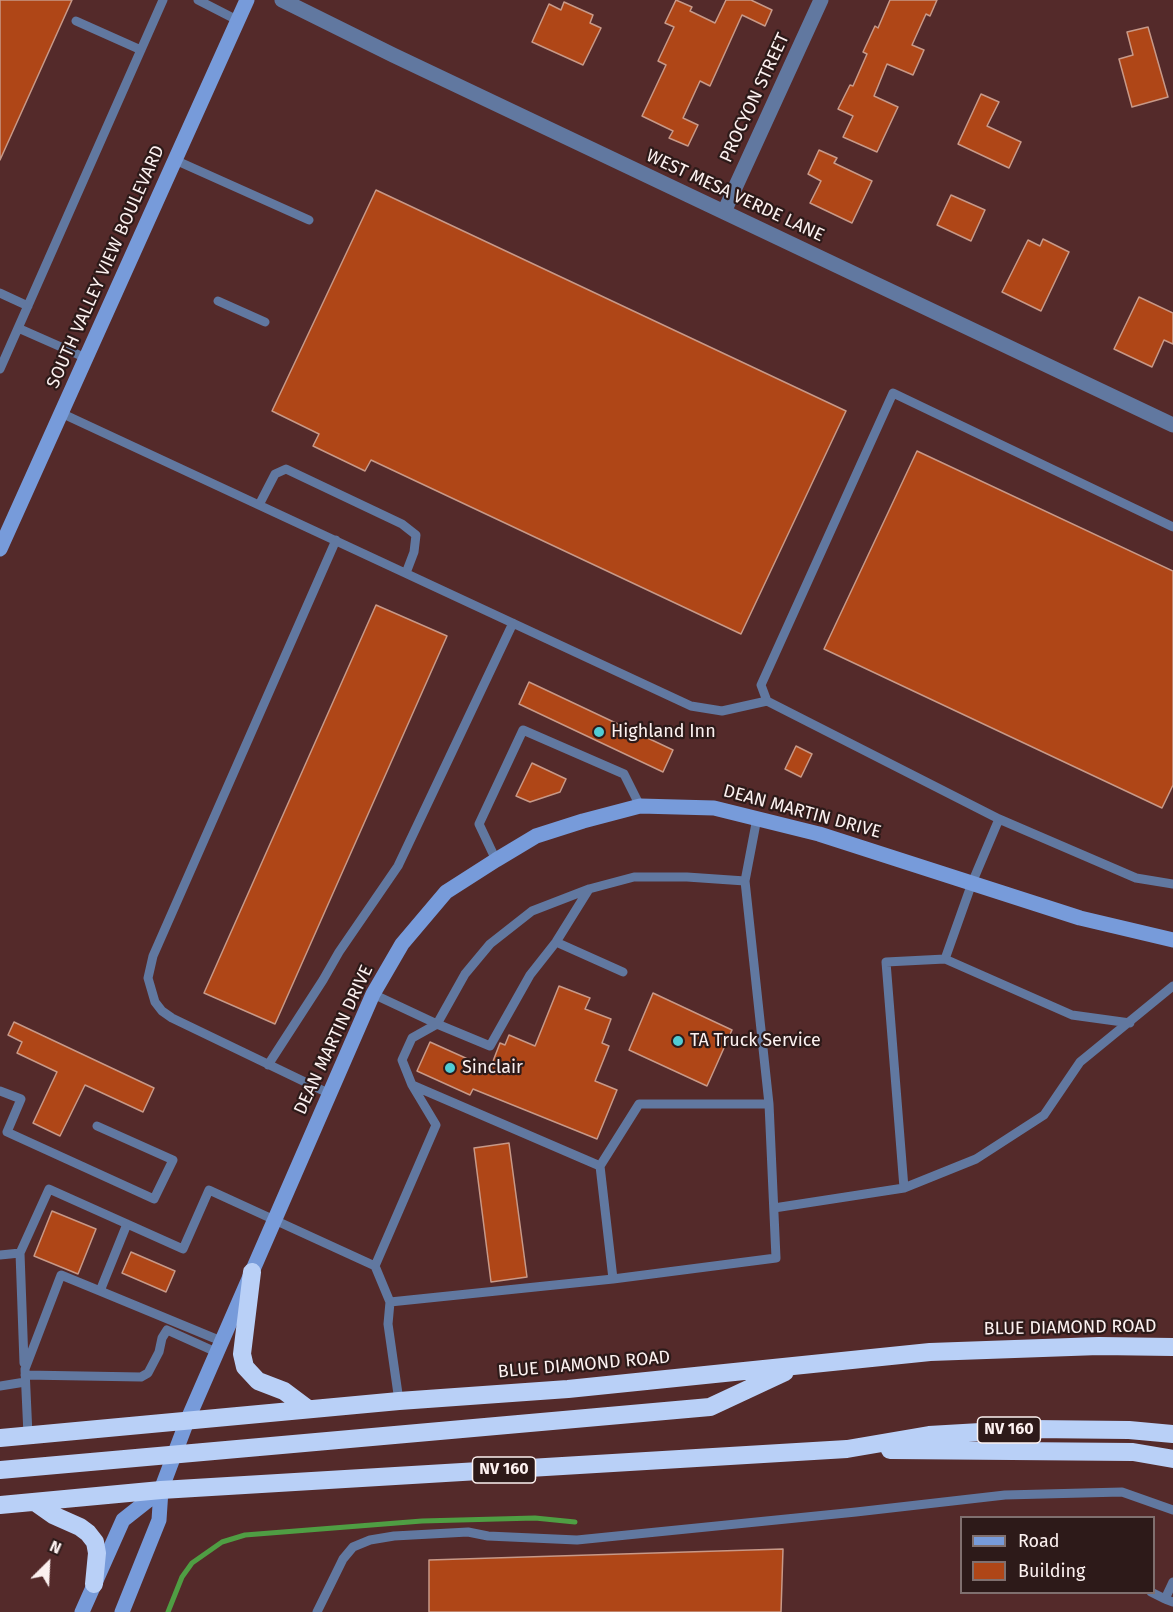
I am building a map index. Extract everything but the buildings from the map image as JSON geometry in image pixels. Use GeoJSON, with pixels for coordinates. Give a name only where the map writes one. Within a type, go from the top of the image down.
{"type":"FeatureCollection","features":[{"type":"Feature","properties":{"kind":"highway"},"geometry":{"type":"LineString","coordinates":[[252,1272],[242,1354],[245,1367],[258,1381],[284,1391],[308,1409]]}},
{"type":"Feature","properties":{"kind":"highway","name":"BLUE DIAMOND ROAD"},"geometry":{"type":"LineString","coordinates":[[0,1438],[399,1401],[568,1389],[930,1352],[1099,1346],[1173,1347]]}},
{"type":"Feature","properties":{"kind":"highway"},"geometry":{"type":"LineString","coordinates":[[0,1470],[710,1407],[798,1366]]}},
{"type":"Feature","properties":{"kind":"highway","name":"NV 160"},"geometry":{"type":"LineString","coordinates":[[0,1505],[161,1490],[846,1449],[929,1435],[1032,1429],[1130,1430],[1173,1434]]}},
{"type":"Feature","properties":{"kind":"highway"},"geometry":{"type":"LineString","coordinates":[[846,1449],[1133,1452],[1173,1459]]}},
{"type":"Feature","properties":{"kind":"highway"},"geometry":{"type":"LineString","coordinates":[[36,1503],[53,1515],[88,1533],[95,1542],[97,1553],[94,1584]]}},
{"type":"Feature","properties":{"kind":"main road","name":"SOUTH VALLEY VIEW BOULEVARD"},"geometry":{"type":"LineString","coordinates":[[0,549],[247,0]]}},
{"type":"Feature","properties":{"kind":"main road","name":"DEAN MARTIN DRIVE"},"geometry":{"type":"LineString","coordinates":[[122,1612],[159,1520],[161,1490],[187,1421],[373,994],[402,944],[446,892],[496,860],[536,836],[640,806],[714,808],[819,834],[1080,918],[1173,940]]}},
{"type":"Feature","properties":{"kind":"main road"},"geometry":{"type":"LineString","coordinates":[[82,1612],[123,1520],[161,1490]]}},
{"type":"Feature","properties":{"kind":"street","name":"WEST MESA VERDE LANE"},"geometry":{"type":"LineString","coordinates":[[282,0],[1173,425]]}},
{"type":"Feature","properties":{"kind":"street","name":"PROCYON STREET"},"geometry":{"type":"LineString","coordinates":[[724,212],[821,0]]}},
{"type":"Feature","properties":{"kind":"lane"},"geometry":{"type":"LineString","coordinates":[[1,363],[164,0]]}},
{"type":"Feature","properties":{"kind":"lane"},"geometry":{"type":"LineString","coordinates":[[198,0],[237,21]]}},
{"type":"Feature","properties":{"kind":"lane"},"geometry":{"type":"LineString","coordinates":[[76,21],[141,50]]}},
{"type":"Feature","properties":{"kind":"lane"},"geometry":{"type":"LineString","coordinates":[[175,160],[309,220]]}},
{"type":"Feature","properties":{"kind":"lane"},"geometry":{"type":"LineString","coordinates":[[0,293],[28,306]]}},
{"type":"Feature","properties":{"kind":"lane"},"geometry":{"type":"LineString","coordinates":[[218,301],[265,322]]}},
{"type":"Feature","properties":{"kind":"lane"},"geometry":{"type":"LineString","coordinates":[[18,328],[86,358]]}},
{"type":"Feature","properties":{"kind":"lane"},"geometry":{"type":"LineString","coordinates":[[767,701],[761,685],[893,393],[1173,527]]}},
{"type":"Feature","properties":{"kind":"lane"},"geometry":{"type":"LineString","coordinates":[[61,413],[691,706],[722,711],[767,701],[999,819],[1136,878],[1173,884]]}},
{"type":"Feature","properties":{"kind":"lane"},"geometry":{"type":"LineString","coordinates":[[259,505],[274,474],[286,469],[297,474],[402,524],[416,535],[414,552],[406,573]]}},
{"type":"Feature","properties":{"kind":"lane"},"geometry":{"type":"LineString","coordinates":[[330,1094],[172,1018],[155,1002],[148,978],[149,967],[158,945],[336,540]]}},
{"type":"Feature","properties":{"kind":"lane"},"geometry":{"type":"LineString","coordinates":[[268,1065],[339,952],[398,866],[513,623]]}},
{"type":"Feature","properties":{"kind":"lane"},"geometry":{"type":"LineString","coordinates":[[496,860],[479,824],[523,730],[624,774],[640,806]]}},
{"type":"Feature","properties":{"kind":"lane"},"geometry":{"type":"LineString","coordinates":[[390,1302],[776,1258],[769,1104],[745,881],[757,818]]}},
{"type":"Feature","properties":{"kind":"lane"},"geometry":{"type":"LineString","coordinates":[[945,959],[972,883],[999,819]]}},
{"type":"Feature","properties":{"kind":"lane"},"geometry":{"type":"LineString","coordinates":[[375,1266],[436,1125],[412,1085],[402,1060],[412,1038],[437,1024],[465,974],[490,944],[531,911],[589,889],[634,877],[687,877],[745,881]]}},
{"type":"Feature","properties":{"kind":"lane"},"geometry":{"type":"LineString","coordinates":[[373,994],[490,1046],[530,975],[556,942],[589,889]]}},
{"type":"Feature","properties":{"kind":"lane"},"geometry":{"type":"LineString","coordinates":[[556,942],[623,972]]}},
{"type":"Feature","properties":{"kind":"lane"},"geometry":{"type":"LineString","coordinates":[[904,1188],[886,962],[945,959],[1072,1015],[1130,1023]]}},
{"type":"Feature","properties":{"kind":"lane"},"geometry":{"type":"LineString","coordinates":[[774,1208],[904,1188],[976,1159],[1044,1115],[1080,1062],[1173,986]]}},
{"type":"Feature","properties":{"kind":"lane"},"geometry":{"type":"LineString","coordinates":[[412,1085],[600,1166]]}},
{"type":"Feature","properties":{"kind":"lane"},"geometry":{"type":"LineString","coordinates":[[0,1091],[21,1099],[7,1132],[154,1199],[173,1160],[97,1126]]}},
{"type":"Feature","properties":{"kind":"lane"},"geometry":{"type":"LineString","coordinates":[[614,1278],[600,1166],[639,1104],[769,1104]]}},
{"type":"Feature","properties":{"kind":"lane"},"geometry":{"type":"LineString","coordinates":[[28,1435],[20,1253],[49,1189],[183,1249],[209,1190],[375,1266],[390,1302],[388,1324],[399,1401]]}},
{"type":"Feature","properties":{"kind":"lane"},"geometry":{"type":"LineString","coordinates":[[100,1291],[127,1224]]}},
{"type":"Feature","properties":{"kind":"lane"},"geometry":{"type":"LineString","coordinates":[[0,1255],[20,1253]]}},
{"type":"Feature","properties":{"kind":"lane"},"geometry":{"type":"LineString","coordinates":[[25,1375],[60,1275],[100,1291],[219,1347]]}},
{"type":"Feature","properties":{"kind":"lane"},"geometry":{"type":"LineString","coordinates":[[0,1386],[25,1375],[141,1377],[148,1373],[167,1330],[219,1347]]}},
{"type":"Feature","properties":{"kind":"lane"},"geometry":{"type":"LineString","coordinates":[[317,1612],[343,1559],[353,1547],[370,1540],[394,1536],[468,1532],[488,1536],[577,1540],[1005,1495],[1122,1492],[1173,1510]]}},
{"type":"Feature","properties":{"kind":"lane"},"geometry":{"type":"LineString","coordinates":[[1153,1594],[1169,1601],[1173,1582]]}},
{"type":"Feature","properties":{"kind":"waterway"},"geometry":{"type":"LineString","coordinates":[[168,1612],[182,1577],[192,1563],[222,1542],[245,1535],[422,1521],[535,1518],[575,1522]]}},
{"type":"Feature","properties":{"kind":"place","name":"Highland Inn"},"geometry":{"type":"Point","coordinates":[599,732]}},
{"type":"Feature","properties":{"kind":"place","name":"TA Truck Service"},"geometry":{"type":"Point","coordinates":[678,1041]}},
{"type":"Feature","properties":{"kind":"place","name":"Sinclair"},"geometry":{"type":"Point","coordinates":[450,1068]}}]}
